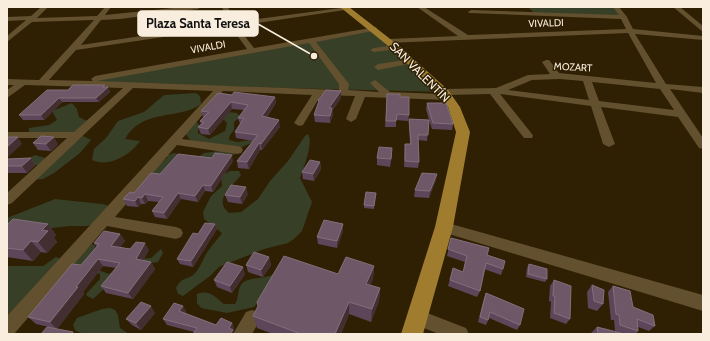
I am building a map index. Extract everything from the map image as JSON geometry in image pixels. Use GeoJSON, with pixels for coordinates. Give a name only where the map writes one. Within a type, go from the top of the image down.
{"type":"FeatureCollection","features":[{"type":"Feature","properties":{"kind":"main road","name":"SAN VALENTÍN"},"geometry":{"type":"LineString","coordinates":[[345,7],[396,47],[446,95],[454,107],[463,132],[444,227],[414,325]]}},
{"type":"Feature","properties":{"kind":"street"},"geometry":{"type":"LineString","coordinates":[[7,40],[45,7]]}},
{"type":"Feature","properties":{"kind":"street"},"geometry":{"type":"LineString","coordinates":[[42,82],[74,48],[108,7]]}},
{"type":"Feature","properties":{"kind":"street"},"geometry":{"type":"LineString","coordinates":[[7,19],[32,18],[33,20],[37,21],[98,19],[198,7]]}},
{"type":"Feature","properties":{"kind":"street"},"geometry":{"type":"LineString","coordinates":[[225,7],[232,24],[252,50]]}},
{"type":"Feature","properties":{"kind":"street"},"geometry":{"type":"LineString","coordinates":[[74,48],[345,7]]}},
{"type":"Feature","properties":{"kind":"street"},"geometry":{"type":"LineString","coordinates":[[420,7],[465,37]]}},
{"type":"Feature","properties":{"kind":"street"},"geometry":{"type":"LineString","coordinates":[[527,7],[552,34]]}},
{"type":"Feature","properties":{"kind":"street"},"geometry":{"type":"LineString","coordinates":[[616,7],[624,17],[630,31],[662,85],[701,141]]}},
{"type":"Feature","properties":{"kind":"street"},"geometry":{"type":"LineString","coordinates":[[676,7],[703,30]]}},
{"type":"Feature","properties":{"kind":"street"},"geometry":{"type":"LineString","coordinates":[[471,12],[624,17]]}},
{"type":"Feature","properties":{"kind":"street","name":"VIVALDI"},"geometry":{"type":"LineString","coordinates":[[71,83],[311,40],[333,33],[373,29]]}},
{"type":"Feature","properties":{"kind":"street"},"geometry":{"type":"LineString","coordinates":[[7,32],[17,31]]}},
{"type":"Feature","properties":{"kind":"street","name":"VIVALDI"},"geometry":{"type":"LineString","coordinates":[[374,50],[465,37],[630,31],[703,38]]}},
{"type":"Feature","properties":{"kind":"street"},"geometry":{"type":"LineString","coordinates":[[311,40],[344,84],[343,93]]}},
{"type":"Feature","properties":{"kind":"street"},"geometry":{"type":"LineString","coordinates":[[388,60],[388,56],[396,47]]}},
{"type":"Feature","properties":{"kind":"street"},"geometry":{"type":"LineString","coordinates":[[378,67],[411,62]]}},
{"type":"Feature","properties":{"kind":"street"},"geometry":{"type":"LineString","coordinates":[[546,62],[556,76]]}},
{"type":"Feature","properties":{"kind":"street","name":"MOZART"},"geometry":{"type":"LineString","coordinates":[[71,83],[388,95],[446,95],[495,91],[531,77],[556,76],[703,90]]}},
{"type":"Feature","properties":{"kind":"street"},"geometry":{"type":"LineString","coordinates":[[586,78],[608,144]]}},
{"type":"Feature","properties":{"kind":"street"},"geometry":{"type":"LineString","coordinates":[[7,82],[71,83]]}},
{"type":"Feature","properties":{"kind":"street"},"geometry":{"type":"LineString","coordinates":[[7,95],[23,82]]}},
{"type":"Feature","properties":{"kind":"street"},"geometry":{"type":"LineString","coordinates":[[375,83],[388,95]]}},
{"type":"Feature","properties":{"kind":"street"},"geometry":{"type":"LineString","coordinates":[[7,200],[79,135],[131,85]]}},
{"type":"Feature","properties":{"kind":"street"},"geometry":{"type":"LineString","coordinates":[[7,329],[172,141],[220,89]]}},
{"type":"Feature","properties":{"kind":"street"},"geometry":{"type":"LineString","coordinates":[[495,91],[681,114]]}},
{"type":"Feature","properties":{"kind":"street"},"geometry":{"type":"LineString","coordinates":[[495,91],[528,136]]}},
{"type":"Feature","properties":{"kind":"street"},"geometry":{"type":"LineString","coordinates":[[299,123],[318,92]]}},
{"type":"Feature","properties":{"kind":"street"},"geometry":{"type":"LineString","coordinates":[[351,119],[361,94]]}},
{"type":"Feature","properties":{"kind":"street"},"geometry":{"type":"LineString","coordinates":[[7,135],[79,135]]}},
{"type":"Feature","properties":{"kind":"street"},"geometry":{"type":"LineString","coordinates":[[172,141],[237,150]]}},
{"type":"Feature","properties":{"kind":"street"},"geometry":{"type":"LineString","coordinates":[[104,220],[176,232]]}},
{"type":"Feature","properties":{"kind":"street"},"geometry":{"type":"LineString","coordinates":[[444,227],[703,303]]}},
{"type":"Feature","properties":{"kind":"street"},"geometry":{"type":"LineString","coordinates":[[242,334],[252,318]]}},
{"type":"Feature","properties":{"kind":"street"},"geometry":{"type":"LineString","coordinates":[[414,325],[460,334]]}},
{"type":"Feature","properties":{"kind":"green space"},"geometry":{"type":"Polygon","coordinates":[[[528,7],[616,7],[624,17],[536,15],[528,7]]]}},
{"type":"Feature","properties":{"kind":"green space"},"geometry":{"type":"Polygon","coordinates":[[[371,29],[444,92],[80,83],[371,29]]]}},
{"type":"Feature","properties":{"kind":"green space"},"geometry":{"type":"Polygon","coordinates":[[[196,93],[200,96],[201,104],[193,109],[151,119],[132,129],[125,139],[140,141],[131,151],[119,159],[105,162],[92,160],[94,149],[106,138],[118,121],[144,112],[164,95],[196,93]]]}},
{"type":"Feature","properties":{"kind":"green space"},"geometry":{"type":"Polygon","coordinates":[[[72,103],[77,109],[79,117],[87,121],[80,132],[29,135],[29,128],[49,125],[57,120],[52,111],[72,103]]]}},
{"type":"Feature","properties":{"kind":"green space"},"geometry":{"type":"Polygon","coordinates":[[[228,112],[237,113],[240,117],[234,122],[234,130],[230,135],[229,140],[237,142],[251,140],[254,142],[237,149],[234,155],[197,158],[204,153],[219,151],[218,145],[190,140],[185,133],[196,121],[199,125],[198,133],[209,139],[225,131],[227,123],[223,119],[228,112]]]}},
{"type":"Feature","properties":{"kind":"green space"},"geometry":{"type":"Polygon","coordinates":[[[308,134],[310,138],[309,150],[300,178],[312,202],[302,231],[288,243],[264,249],[219,267],[210,276],[183,296],[178,294],[176,288],[181,281],[190,277],[197,271],[208,251],[222,233],[204,219],[203,212],[211,196],[222,186],[221,176],[230,171],[239,171],[241,175],[226,193],[223,198],[223,203],[224,208],[229,213],[241,212],[258,199],[270,181],[288,161],[305,136],[308,134]]]}},
{"type":"Feature","properties":{"kind":"green space"},"geometry":{"type":"Polygon","coordinates":[[[83,136],[91,140],[80,153],[54,173],[43,179],[33,180],[39,165],[34,165],[25,160],[35,155],[45,158],[83,136]]]}},
{"type":"Feature","properties":{"kind":"green space"},"geometry":{"type":"Polygon","coordinates":[[[174,153],[181,155],[165,171],[151,178],[154,169],[168,157],[164,157],[174,153]]]}},
{"type":"Feature","properties":{"kind":"green space"},"geometry":{"type":"Polygon","coordinates":[[[55,199],[102,204],[107,205],[108,208],[95,224],[87,226],[70,226],[7,233],[7,218],[55,199]]]}},
{"type":"Feature","properties":{"kind":"green space"},"geometry":{"type":"Polygon","coordinates":[[[92,244],[95,245],[96,252],[93,268],[109,274],[137,259],[151,258],[161,249],[163,253],[158,262],[151,263],[105,288],[93,299],[86,294],[100,279],[100,274],[75,266],[73,259],[92,244]]]}},
{"type":"Feature","properties":{"kind":"green space"},"geometry":{"type":"Polygon","coordinates":[[[56,257],[61,259],[32,311],[7,314],[7,266],[43,266],[56,257]]]}},
{"type":"Feature","properties":{"kind":"green space"},"geometry":{"type":"Polygon","coordinates":[[[275,275],[254,307],[227,313],[201,308],[197,303],[197,294],[205,292],[212,294],[224,304],[235,304],[243,282],[250,279],[275,275]]]}},
{"type":"Feature","properties":{"kind":"green space"},"geometry":{"type":"Polygon","coordinates":[[[110,308],[115,310],[118,315],[120,328],[129,334],[83,334],[75,330],[73,325],[77,318],[102,309],[110,308]]]}},
{"type":"Feature","properties":{"kind":"building"},"geometry":{"type":"Polygon","coordinates":[[[73,85],[105,85],[103,87],[108,87],[96,98],[59,98],[41,115],[19,115],[47,90],[68,90],[73,85]]]}},
{"type":"Feature","properties":{"kind":"building"},"geometry":{"type":"Polygon","coordinates":[[[326,90],[341,91],[329,108],[332,108],[330,116],[314,115],[319,101],[318,100],[326,90]]]}},
{"type":"Feature","properties":{"kind":"building"},"geometry":{"type":"Polygon","coordinates":[[[234,92],[275,97],[262,116],[279,120],[261,144],[259,143],[247,162],[237,161],[258,135],[235,132],[244,118],[238,118],[248,105],[231,102],[208,129],[198,127],[204,122],[200,121],[209,112],[201,111],[218,93],[232,95],[234,92]]]}},
{"type":"Feature","properties":{"kind":"building"},"geometry":{"type":"Polygon","coordinates":[[[387,94],[400,94],[400,97],[409,97],[409,115],[397,114],[396,121],[386,121],[387,94]]]}},
{"type":"Feature","properties":{"kind":"building"},"geometry":{"type":"Polygon","coordinates":[[[427,103],[446,103],[453,124],[433,123],[427,103]]]}},
{"type":"Feature","properties":{"kind":"building"},"geometry":{"type":"Polygon","coordinates":[[[409,119],[429,120],[428,135],[418,135],[419,162],[405,161],[405,144],[411,144],[409,119]]]}},
{"type":"Feature","properties":{"kind":"building"},"geometry":{"type":"Polygon","coordinates":[[[41,136],[54,137],[46,144],[33,143],[41,136]]]}},
{"type":"Feature","properties":{"kind":"building"},"geometry":{"type":"Polygon","coordinates":[[[7,137],[18,137],[7,147],[7,137]]]}},
{"type":"Feature","properties":{"kind":"building"},"geometry":{"type":"Polygon","coordinates":[[[379,147],[392,148],[391,159],[377,158],[379,147]]]}},
{"type":"Feature","properties":{"kind":"building"},"geometry":{"type":"Polygon","coordinates":[[[215,153],[232,155],[211,186],[203,185],[195,196],[178,193],[164,213],[152,211],[163,197],[145,194],[142,198],[138,197],[135,201],[123,199],[130,192],[134,193],[151,173],[160,174],[178,154],[212,158],[215,153]]]}},
{"type":"Feature","properties":{"kind":"building"},"geometry":{"type":"Polygon","coordinates":[[[31,158],[22,166],[7,166],[7,159],[31,158]]]}},
{"type":"Feature","properties":{"kind":"building"},"geometry":{"type":"Polygon","coordinates":[[[310,160],[320,162],[313,174],[302,172],[310,160]]]}},
{"type":"Feature","properties":{"kind":"building"},"geometry":{"type":"Polygon","coordinates":[[[422,173],[437,174],[430,191],[415,190],[422,173]]]}},
{"type":"Feature","properties":{"kind":"building"},"geometry":{"type":"Polygon","coordinates":[[[231,185],[246,187],[240,197],[225,195],[231,185]]]}},
{"type":"Feature","properties":{"kind":"building"},"geometry":{"type":"Polygon","coordinates":[[[366,192],[376,193],[374,206],[364,205],[366,192]]]}},
{"type":"Feature","properties":{"kind":"building"},"geometry":{"type":"Polygon","coordinates":[[[13,219],[48,224],[42,230],[48,231],[38,242],[31,241],[23,250],[7,248],[7,225],[13,219]]]}},
{"type":"Feature","properties":{"kind":"building"},"geometry":{"type":"Polygon","coordinates":[[[324,220],[343,224],[337,241],[317,237],[324,220]]]}},
{"type":"Feature","properties":{"kind":"building"},"geometry":{"type":"Polygon","coordinates":[[[205,223],[215,224],[191,261],[177,259],[193,233],[198,234],[205,223]]]}},
{"type":"Feature","properties":{"kind":"building"},"geometry":{"type":"Polygon","coordinates":[[[104,231],[120,234],[111,246],[130,249],[136,242],[145,243],[136,259],[151,262],[128,293],[101,286],[120,263],[98,259],[50,322],[28,317],[72,264],[81,265],[99,244],[94,243],[104,231]]]}},
{"type":"Feature","properties":{"kind":"building"},"geometry":{"type":"Polygon","coordinates":[[[451,238],[489,248],[487,255],[505,261],[503,269],[486,263],[480,291],[450,280],[453,268],[463,272],[467,256],[448,249],[451,238]]]}},
{"type":"Feature","properties":{"kind":"building"},"geometry":{"type":"Polygon","coordinates":[[[254,252],[269,257],[261,270],[246,265],[254,252]]]}},
{"type":"Feature","properties":{"kind":"building"},"geometry":{"type":"Polygon","coordinates":[[[284,256],[338,274],[346,257],[374,266],[366,284],[380,288],[372,309],[349,302],[335,334],[301,334],[253,316],[258,306],[257,302],[284,256]]]}},
{"type":"Feature","properties":{"kind":"building"},"geometry":{"type":"Polygon","coordinates":[[[227,262],[243,267],[230,286],[214,280],[227,262]]]}},
{"type":"Feature","properties":{"kind":"building"},"geometry":{"type":"Polygon","coordinates":[[[529,264],[547,269],[547,279],[528,274],[529,264]]]}},
{"type":"Feature","properties":{"kind":"building"},"geometry":{"type":"Polygon","coordinates":[[[554,280],[571,286],[570,319],[554,313],[554,280]]]}},
{"type":"Feature","properties":{"kind":"building"},"geometry":{"type":"Polygon","coordinates":[[[592,285],[604,290],[603,304],[594,301],[592,285]]]}},
{"type":"Feature","properties":{"kind":"building"},"geometry":{"type":"Polygon","coordinates":[[[613,286],[630,291],[633,307],[653,315],[655,326],[637,319],[638,331],[620,325],[619,315],[616,314],[613,286]]]}},
{"type":"Feature","properties":{"kind":"building"},"geometry":{"type":"Polygon","coordinates":[[[486,293],[524,309],[520,325],[490,312],[488,320],[480,317],[486,293]]]}},
{"type":"Feature","properties":{"kind":"building"},"geometry":{"type":"Polygon","coordinates":[[[141,302],[151,306],[136,323],[126,319],[141,302]]]}},
{"type":"Feature","properties":{"kind":"building"},"geometry":{"type":"Polygon","coordinates":[[[174,303],[183,306],[179,311],[216,325],[221,318],[232,323],[229,328],[233,330],[230,334],[193,334],[197,328],[163,319],[174,303]]]}},
{"type":"Feature","properties":{"kind":"building"},"geometry":{"type":"Polygon","coordinates":[[[47,327],[73,332],[72,334],[41,334],[47,327]]]}},
{"type":"Feature","properties":{"kind":"building"},"geometry":{"type":"Polygon","coordinates":[[[597,327],[621,333],[621,334],[598,334],[597,327]]]}},
{"type":"Feature","properties":{"kind":"place","name":"Plaza Santa Teresa"},"geometry":{"type":"Point","coordinates":[314,56]}}]}
